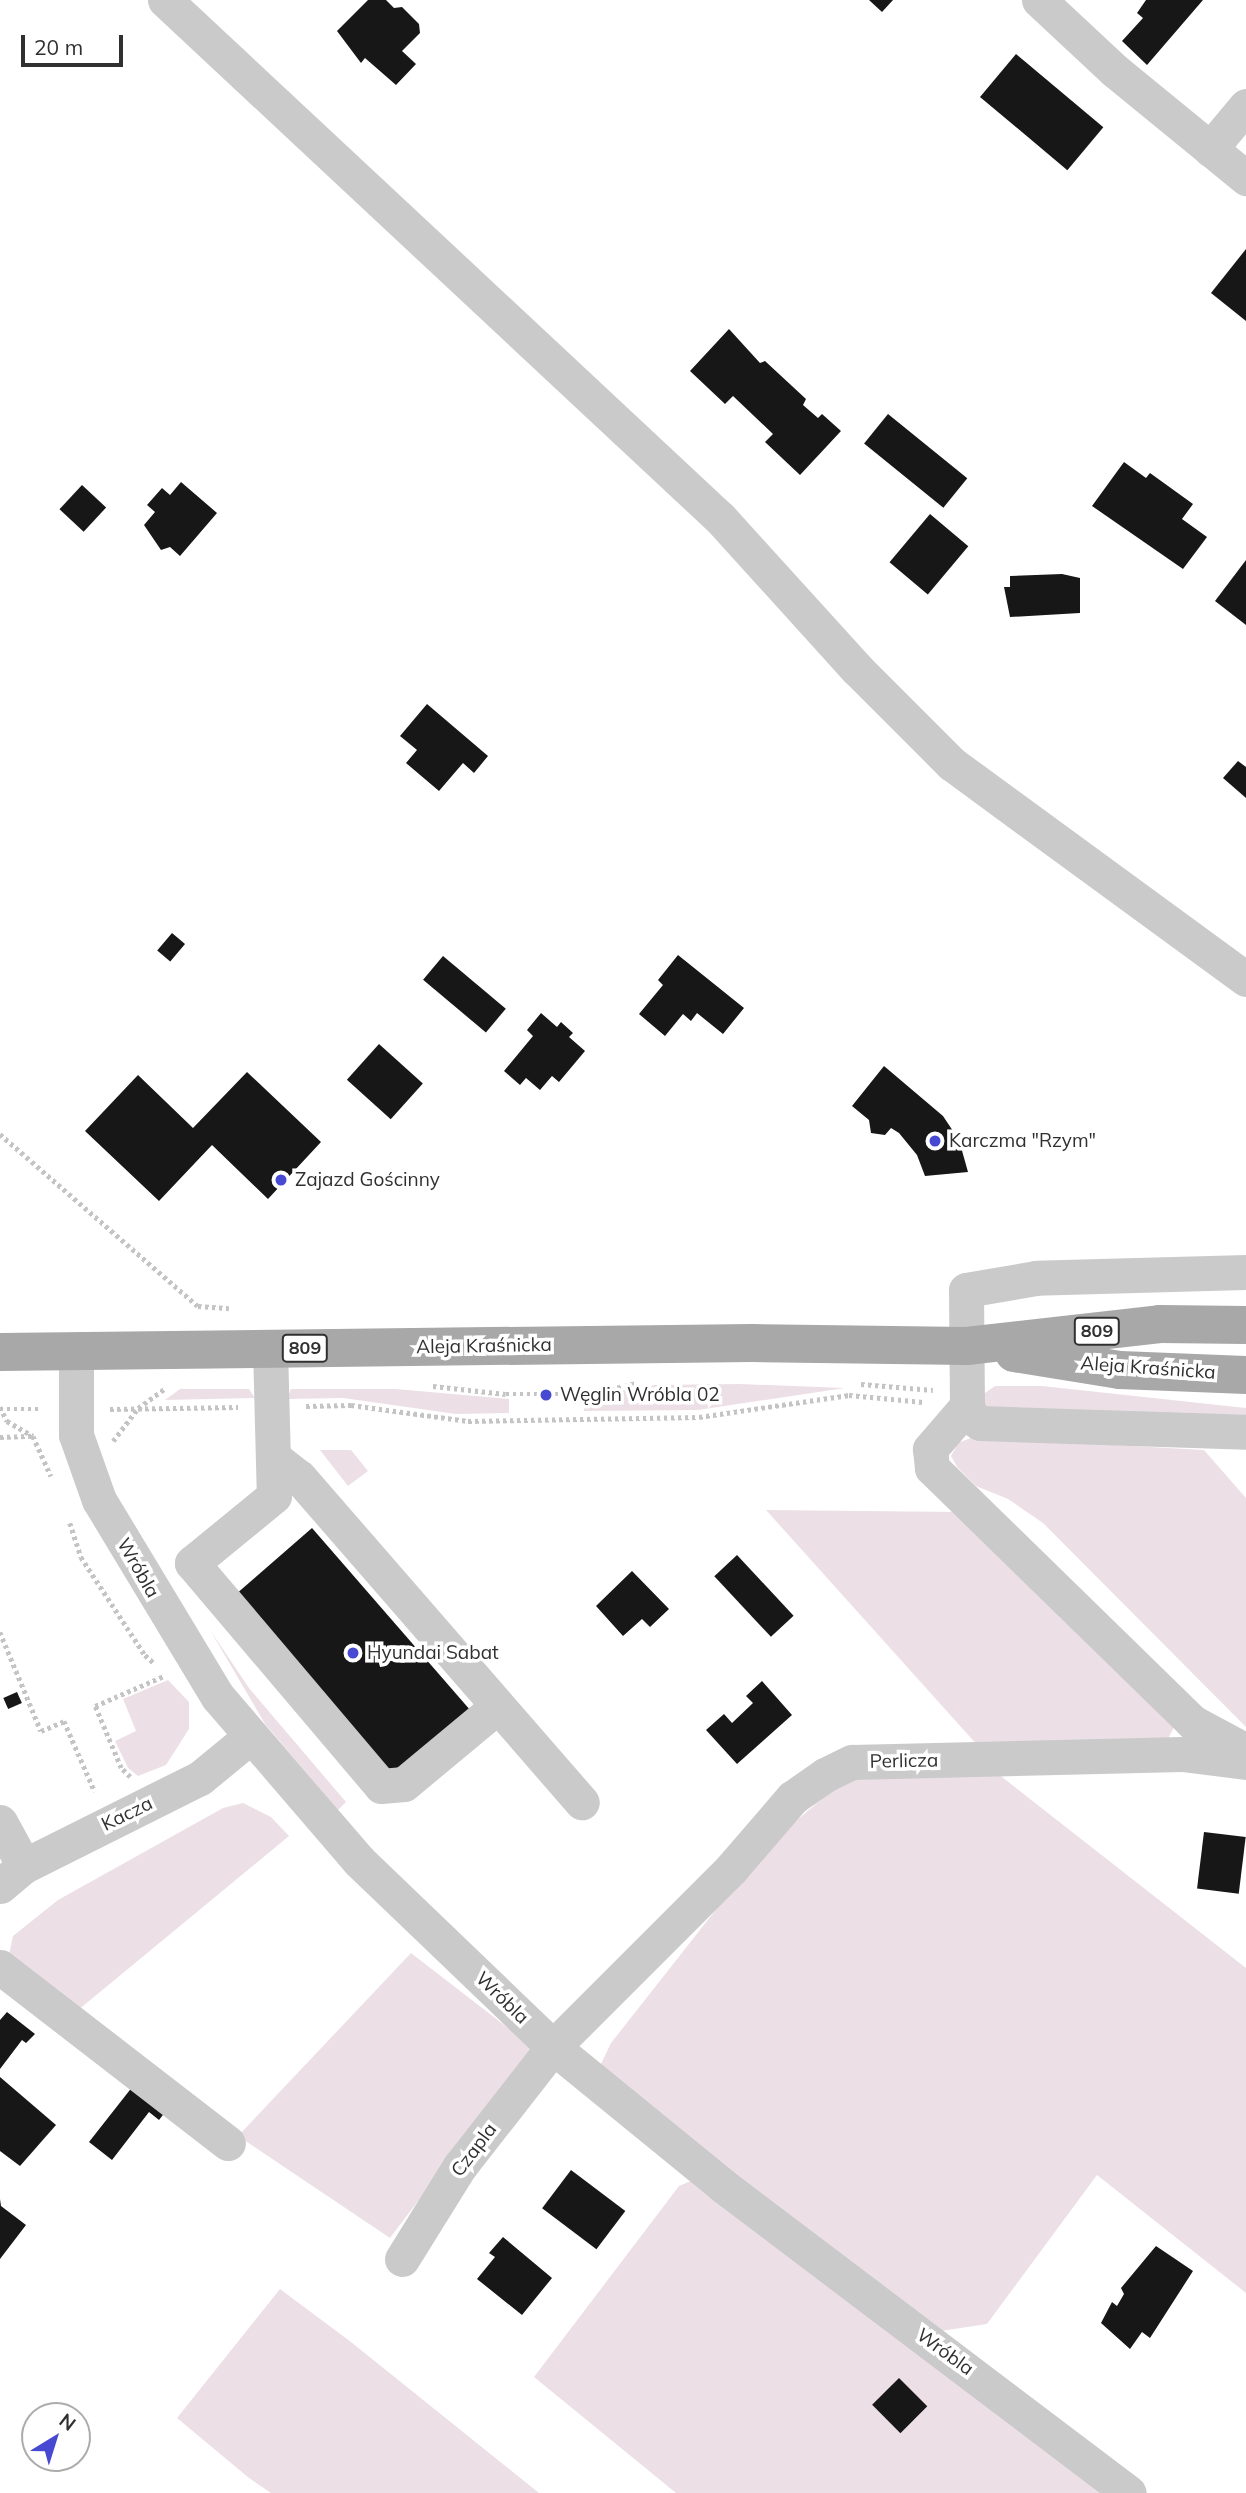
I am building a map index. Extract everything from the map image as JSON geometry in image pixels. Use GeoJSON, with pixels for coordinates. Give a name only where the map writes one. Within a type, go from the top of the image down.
{"type":"FeatureCollection","features":[{"type":"Feature","properties":{"kind":"main road","name":"Aleja Kraśnicka"},"geometry":{"type":"LineString","coordinates":[[0,1352],[270,1348],[967,1346],[1160,1324],[1246,1325]]}},
{"type":"Feature","properties":{"kind":"main road","name":"Aleja Kraśnicka"},"geometry":{"type":"LineString","coordinates":[[967,1346],[1120,1370],[1246,1375]]}},
{"type":"Feature","properties":{"kind":"street"},"geometry":{"type":"LineString","coordinates":[[165,0],[720,518],[857,670],[952,764],[1246,979]]}},
{"type":"Feature","properties":{"kind":"street"},"geometry":{"type":"LineString","coordinates":[[1039,0],[1246,178]]}},
{"type":"Feature","properties":{"kind":"street"},"geometry":{"type":"LineString","coordinates":[[1210,149],[1246,106]]}},
{"type":"Feature","properties":{"kind":"street"},"geometry":{"type":"LineString","coordinates":[[1246,1272],[1036,1278],[966,1290],[967,1400],[972,1419],[997,1425],[1246,1432]]}},
{"type":"Feature","properties":{"kind":"street"},"geometry":{"type":"LineString","coordinates":[[270,1348],[274,1496],[192,1563],[382,1786],[391,1788],[404,1784],[498,1706]]}},
{"type":"Feature","properties":{"kind":"street","name":"Wróbla"},"geometry":{"type":"LineString","coordinates":[[76,1351],[76,1409],[85,1469],[99,1500],[218,1697],[359,1861],[553,2047],[722,2185],[1129,2493]]}},
{"type":"Feature","properties":{"kind":"street"},"geometry":{"type":"LineString","coordinates":[[967,1400],[930,1449],[932,1468],[1192,1722],[1246,1751]]}},
{"type":"Feature","properties":{"kind":"street"},"geometry":{"type":"LineString","coordinates":[[273,1457],[299,1477],[582,1802]]}},
{"type":"Feature","properties":{"kind":"street","name":"Kacza"},"geometry":{"type":"LineString","coordinates":[[12,1876],[200,1778],[250,1737]]}},
{"type":"Feature","properties":{"kind":"street","name":"Perlicza"},"geometry":{"type":"LineString","coordinates":[[553,2047],[731,1869],[792,1798],[852,1762],[1182,1754],[1246,1762]]}},
{"type":"Feature","properties":{"kind":"street"},"geometry":{"type":"LineString","coordinates":[[0,1822],[12,1876]]}},
{"type":"Feature","properties":{"kind":"street"},"geometry":{"type":"LineString","coordinates":[[0,1967],[228,2143]]}},
{"type":"Feature","properties":{"kind":"street","name":"Czapla"},"geometry":{"type":"LineString","coordinates":[[402,2259],[460,2166],[553,2047]]}},
{"type":"Feature","properties":{"kind":"path"},"geometry":{"type":"LineString","coordinates":[[0,1134],[198,1307],[229,1308]]}},
{"type":"Feature","properties":{"kind":"path"},"geometry":{"type":"LineString","coordinates":[[419,1385],[506,1394],[576,1394],[640,1382]]}},
{"type":"Feature","properties":{"kind":"path"},"geometry":{"type":"LineString","coordinates":[[848,1383],[967,1400]]}},
{"type":"Feature","properties":{"kind":"path"},"geometry":{"type":"LineString","coordinates":[[0,1409],[351,1405],[468,1421],[699,1417],[849,1395],[967,1400]]}},
{"type":"Feature","properties":{"kind":"path"},"geometry":{"type":"LineString","coordinates":[[0,1437],[33,1436]]}},
{"type":"Feature","properties":{"kind":"path"},"geometry":{"type":"LineString","coordinates":[[0,1632],[41,1731],[65,1721],[99,1799]]}},
{"type":"Feature","properties":{"kind":"path"},"geometry":{"type":"LineString","coordinates":[[137,1780],[121,1768],[94,1706],[168,1674]]}},
{"type":"Feature","properties":{"kind":"shaded area"},"geometry":{"type":"Polygon","coordinates":[[[739,1384],[845,1388],[698,1410],[584,1411],[585,1397],[654,1385],[739,1384]]]}},
{"type":"Feature","properties":{"kind":"shaded area"},"geometry":{"type":"Polygon","coordinates":[[[995,1386],[1042,1386],[1246,1408],[1246,1417],[986,1407],[982,1395],[995,1386]]]}},
{"type":"Feature","properties":{"kind":"shaded area"},"geometry":{"type":"Polygon","coordinates":[[[180,1389],[249,1389],[255,1398],[165,1400],[180,1389]]]}},
{"type":"Feature","properties":{"kind":"shaded area"},"geometry":{"type":"Polygon","coordinates":[[[291,1389],[396,1389],[509,1399],[509,1413],[456,1414],[343,1398],[287,1399],[291,1389]]]}},
{"type":"Feature","properties":{"kind":"shaded area"},"geometry":{"type":"Polygon","coordinates":[[[973,1437],[1204,1450],[1246,1498],[1246,1727],[1043,1523],[1008,1499],[976,1486],[957,1467],[951,1456],[958,1443],[973,1437]]]}},
{"type":"Feature","properties":{"kind":"shaded area"},"geometry":{"type":"Polygon","coordinates":[[[320,1450],[351,1450],[368,1471],[348,1486],[320,1450]]]}},
{"type":"Feature","properties":{"kind":"shaded area"},"geometry":{"type":"Polygon","coordinates":[[[766,1510],[961,1512],[1176,1723],[1167,1741],[979,1747],[766,1510]]]}},
{"type":"Feature","properties":{"kind":"shaded area"},"geometry":{"type":"Polygon","coordinates":[[[210,1630],[249,1688],[346,1802],[338,1810],[265,1724],[210,1630]]]}},
{"type":"Feature","properties":{"kind":"shaded area"},"geometry":{"type":"Polygon","coordinates":[[[168,1680],[189,1702],[189,1729],[166,1765],[138,1776],[128,1768],[115,1741],[136,1731],[123,1699],[168,1680]]]}},
{"type":"Feature","properties":{"kind":"shaded area"},"geometry":{"type":"Polygon","coordinates":[[[997,1773],[1246,1968],[1246,2293],[1097,2175],[987,2324],[941,2331],[681,2138],[600,2066],[611,2043],[766,1846],[829,1793],[856,1778],[997,1773]]]}},
{"type":"Feature","properties":{"kind":"shaded area"},"geometry":{"type":"Polygon","coordinates":[[[243,1803],[271,1817],[289,1836],[77,2011],[9,1954],[13,1936],[58,1900],[223,1808],[243,1803]]]}},
{"type":"Feature","properties":{"kind":"shaded area"},"geometry":{"type":"Polygon","coordinates":[[[411,1953],[534,2048],[390,2238],[238,2136],[411,1953]]]}},
{"type":"Feature","properties":{"kind":"shaded area"},"geometry":{"type":"Polygon","coordinates":[[[695,2179],[1101,2493],[676,2493],[534,2377],[679,2186],[695,2179]]]}},
{"type":"Feature","properties":{"kind":"shaded area"},"geometry":{"type":"Polygon","coordinates":[[[280,2289],[351,2342],[539,2493],[271,2493],[249,2478],[177,2418],[280,2289]]]}},
{"type":"Feature","properties":{"kind":"building"},"geometry":{"type":"Polygon","coordinates":[[[368,0],[386,0],[394,8],[402,7],[419,24],[420,33],[402,51],[416,64],[396,85],[365,58],[361,63],[337,31],[368,0]]]}},
{"type":"Feature","properties":{"kind":"building"},"geometry":{"type":"Polygon","coordinates":[[[869,0],[893,0],[882,12],[869,0]]]}},
{"type":"Feature","properties":{"kind":"building"},"geometry":{"type":"Polygon","coordinates":[[[1146,0],[1203,0],[1147,65],[1122,41],[1143,18],[1137,13],[1146,0]]]}},
{"type":"Feature","properties":{"kind":"building"},"geometry":{"type":"Polygon","coordinates":[[[1016,54],[1103,127],[1067,170],[980,97],[1016,54]]]}},
{"type":"Feature","properties":{"kind":"building"},"geometry":{"type":"Polygon","coordinates":[[[1246,249],[1246,321],[1211,293],[1246,249]]]}},
{"type":"Feature","properties":{"kind":"building"},"geometry":{"type":"Polygon","coordinates":[[[729,329],[760,363],[765,361],[806,399],[803,405],[818,418],[822,414],[841,431],[800,475],[765,442],[773,434],[733,396],[725,404],[690,371],[729,329]]]}},
{"type":"Feature","properties":{"kind":"building"},"geometry":{"type":"Polygon","coordinates":[[[888,414],[967,478],[943,508],[864,444],[888,414]]]}},
{"type":"Feature","properties":{"kind":"building"},"geometry":{"type":"Polygon","coordinates":[[[1124,462],[1146,478],[1150,473],[1193,504],[1182,519],[1207,537],[1183,569],[1092,506],[1124,462]]]}},
{"type":"Feature","properties":{"kind":"building"},"geometry":{"type":"Polygon","coordinates":[[[181,482],[217,513],[180,556],[170,547],[161,550],[144,525],[155,512],[147,505],[162,488],[170,495],[181,482]]]}},
{"type":"Feature","properties":{"kind":"building"},"geometry":{"type":"Polygon","coordinates":[[[82,485],[106,508],[84,532],[59,509],[82,485]]]}},
{"type":"Feature","properties":{"kind":"building"},"geometry":{"type":"Polygon","coordinates":[[[930,514],[968,546],[928,594],[890,562],[930,514]]]}},
{"type":"Feature","properties":{"kind":"building"},"geometry":{"type":"Polygon","coordinates":[[[1246,560],[1246,625],[1215,601],[1246,560]]]}},
{"type":"Feature","properties":{"kind":"building"},"geometry":{"type":"Polygon","coordinates":[[[1062,574],[1080,578],[1080,613],[1010,617],[1004,587],[1010,587],[1010,576],[1062,574]]]}},
{"type":"Feature","properties":{"kind":"building"},"geometry":{"type":"Polygon","coordinates":[[[427,704],[488,756],[474,773],[463,763],[439,791],[406,763],[417,750],[400,736],[427,704]]]}},
{"type":"Feature","properties":{"kind":"building"},"geometry":{"type":"Polygon","coordinates":[[[1238,761],[1246,767],[1246,798],[1223,778],[1238,761]]]}},
{"type":"Feature","properties":{"kind":"building"},"geometry":{"type":"Polygon","coordinates":[[[172,933],[185,944],[170,962],[157,951],[172,933]]]}},
{"type":"Feature","properties":{"kind":"building"},"geometry":{"type":"Polygon","coordinates":[[[678,955],[744,1008],[723,1034],[697,1013],[691,1021],[683,1014],[665,1036],[639,1014],[663,985],[658,980],[678,955]]]}},
{"type":"Feature","properties":{"kind":"building"},"geometry":{"type":"Polygon","coordinates":[[[443,956],[506,1009],[486,1032],[423,980],[443,956]]]}},
{"type":"Feature","properties":{"kind":"building"},"geometry":{"type":"Polygon","coordinates":[[[541,1013],[557,1027],[561,1022],[573,1033],[569,1037],[585,1051],[559,1082],[552,1076],[540,1090],[526,1078],[520,1085],[504,1071],[533,1036],[527,1030],[541,1013]]]}},
{"type":"Feature","properties":{"kind":"building"},"geometry":{"type":"Polygon","coordinates":[[[379,1044],[423,1083],[391,1119],[347,1080],[379,1044]]]}},
{"type":"Feature","properties":{"kind":"building"},"geometry":{"type":"Polygon","coordinates":[[[884,1066],[943,1116],[959,1140],[968,1172],[925,1176],[917,1155],[899,1133],[891,1128],[885,1135],[871,1133],[869,1120],[852,1106],[884,1066]]]}},
{"type":"Feature","properties":{"kind":"building"},"geometry":{"type":"Polygon","coordinates":[[[247,1072],[321,1142],[268,1199],[212,1145],[159,1201],[85,1131],[138,1075],[193,1128],[247,1072]]]}},
{"type":"Feature","properties":{"kind":"building","name":"Hyundai Sabat"},"geometry":{"type":"Polygon","coordinates":[[[312,1528],[471,1711],[394,1778],[235,1595],[312,1528]]]}},
{"type":"Feature","properties":{"kind":"building"},"geometry":{"type":"Polygon","coordinates":[[[737,1555],[794,1616],[771,1637],[714,1576],[737,1555]]]}},
{"type":"Feature","properties":{"kind":"building"},"geometry":{"type":"Polygon","coordinates":[[[632,1571],[669,1609],[650,1627],[642,1619],[623,1636],[596,1606],[632,1571]]]}},
{"type":"Feature","properties":{"kind":"building"},"geometry":{"type":"Polygon","coordinates":[[[762,1681],[792,1715],[737,1764],[706,1730],[724,1714],[732,1723],[753,1703],[746,1696],[762,1681]]]}},
{"type":"Feature","properties":{"kind":"building"},"geometry":{"type":"Polygon","coordinates":[[[17,1692],[22,1703],[8,1709],[3,1698],[17,1692]]]}},
{"type":"Feature","properties":{"kind":"building"},"geometry":{"type":"Polygon","coordinates":[[[1204,1832],[1246,1837],[1239,1894],[1197,1889],[1204,1832]]]}},
{"type":"Feature","properties":{"kind":"building"},"geometry":{"type":"Polygon","coordinates":[[[7,2012],[35,2034],[26,2043],[22,2040],[0,2069],[0,2020],[7,2012]]]}},
{"type":"Feature","properties":{"kind":"building"},"geometry":{"type":"Polygon","coordinates":[[[0,2077],[56,2125],[20,2166],[0,2151],[0,2077]]]}},
{"type":"Feature","properties":{"kind":"building"},"geometry":{"type":"Polygon","coordinates":[[[133,2086],[166,2111],[159,2120],[149,2112],[112,2160],[89,2142],[133,2086]]]}},
{"type":"Feature","properties":{"kind":"building"},"geometry":{"type":"Polygon","coordinates":[[[571,2170],[625,2211],[596,2249],[542,2208],[571,2170]]]}},
{"type":"Feature","properties":{"kind":"building"},"geometry":{"type":"Polygon","coordinates":[[[0,2199],[1,2206],[26,2225],[0,2259],[0,2199]]]}},
{"type":"Feature","properties":{"kind":"building"},"geometry":{"type":"Polygon","coordinates":[[[503,2237],[552,2278],[522,2315],[477,2279],[495,2257],[489,2253],[503,2237]]]}},
{"type":"Feature","properties":{"kind":"building"},"geometry":{"type":"Polygon","coordinates":[[[1156,2246],[1193,2271],[1150,2338],[1142,2332],[1130,2349],[1101,2323],[1112,2302],[1117,2306],[1124,2294],[1121,2288],[1156,2246]]]}},
{"type":"Feature","properties":{"kind":"building"},"geometry":{"type":"Polygon","coordinates":[[[899,2378],[927,2406],[900,2433],[872,2405],[899,2378]]]}},
{"type":"Feature","properties":{"kind":"place","name":"Karczma \"Rzym\""},"geometry":{"type":"Point","coordinates":[935,1141]}},
{"type":"Feature","properties":{"kind":"place","name":"Zajazd Gościnny"},"geometry":{"type":"Point","coordinates":[281,1180]}},
{"type":"Feature","properties":{"kind":"place","name":"Węglin Wróbla 02"},"geometry":{"type":"Point","coordinates":[546,1395]}},
{"type":"Feature","properties":{"kind":"place","name":"Hyundai Sabat"},"geometry":{"type":"Point","coordinates":[353,1653]}}]}
